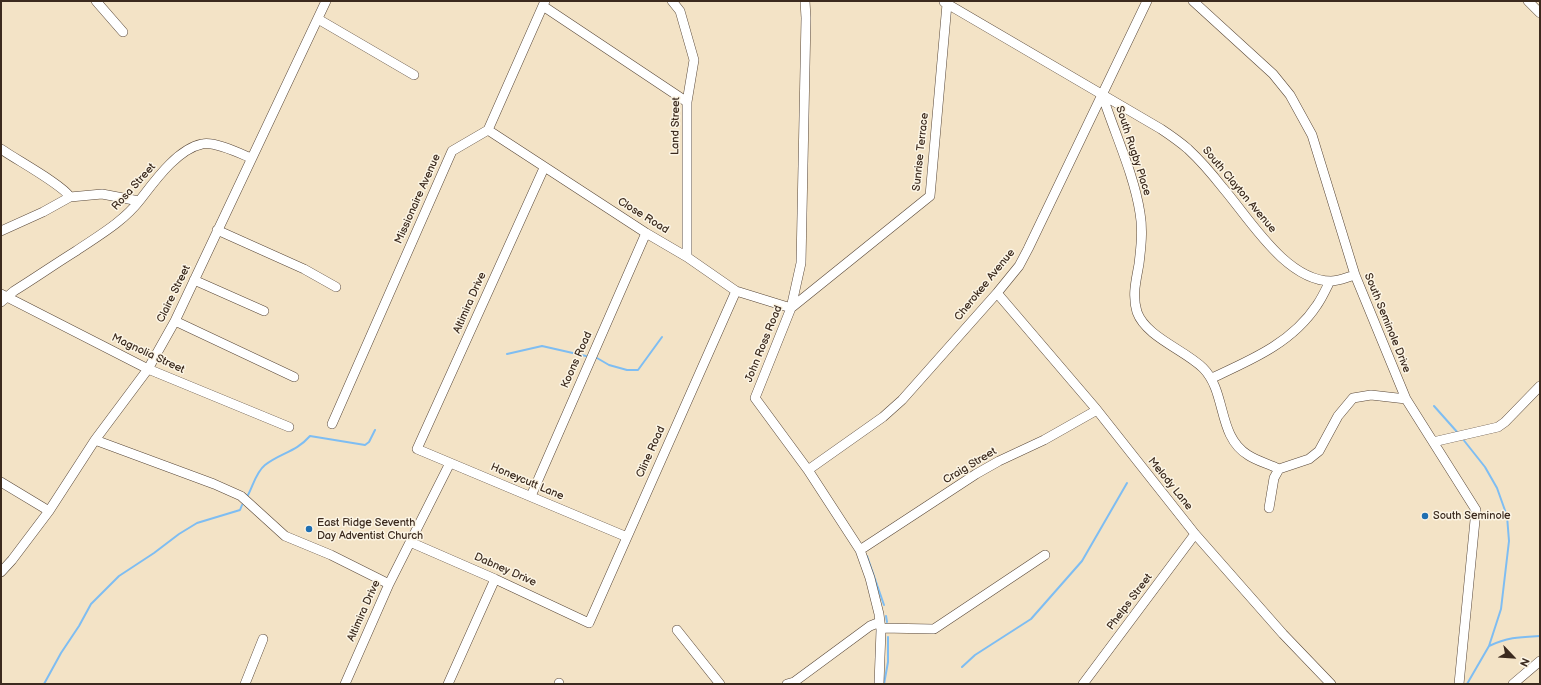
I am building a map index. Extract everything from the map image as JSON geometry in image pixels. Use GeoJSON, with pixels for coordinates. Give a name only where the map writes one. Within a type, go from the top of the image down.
{"type":"FeatureCollection","features":[{"type":"Feature","properties":{"kind":"street"},"geometry":{"type":"LineString","coordinates":[[96,1],[123,32]]}},
{"type":"Feature","properties":{"kind":"street","name":"Claire Street"},"geometry":{"type":"LineString","coordinates":[[1,572],[12,560],[49,511],[95,440],[148,369],[175,321],[250,158],[326,1]]}},
{"type":"Feature","properties":{"kind":"street","name":"Land Street"},"geometry":{"type":"LineString","coordinates":[[672,1],[680,10],[694,60],[687,102],[687,256]]}},
{"type":"Feature","properties":{"kind":"street","name":"John Ross Road"},"geometry":{"type":"LineString","coordinates":[[805,1],[806,26],[801,263],[791,308],[755,398],[808,470],[860,550],[870,578],[881,625],[879,684]]}},
{"type":"Feature","properties":{"kind":"street","name":"Cherokee Avenue"},"geometry":{"type":"LineString","coordinates":[[808,470],[882,418],[902,400],[997,293],[1018,266],[1028,249],[1147,1]]}},
{"type":"Feature","properties":{"kind":"street","name":"South Seminole Drive"},"geometry":{"type":"LineString","coordinates":[[1193,1],[1273,74],[1290,94],[1312,135],[1355,275],[1406,398],[1476,510],[1459,684]]}},
{"type":"Feature","properties":{"kind":"street"},"geometry":{"type":"LineString","coordinates":[[1528,1],[1540,13]]}},
{"type":"Feature","properties":{"kind":"street","name":"Sunrise Terrace"},"geometry":{"type":"LineString","coordinates":[[791,308],[930,196],[945,3]]}},
{"type":"Feature","properties":{"kind":"street","name":"South Clayton Avenue"},"geometry":{"type":"LineString","coordinates":[[945,3],[1161,129],[1188,149],[1203,164],[1262,237],[1282,259],[1314,277],[1330,281],[1355,275]]}},
{"type":"Feature","properties":{"kind":"street"},"geometry":{"type":"LineString","coordinates":[[488,130],[544,4],[687,102]]}},
{"type":"Feature","properties":{"kind":"street"},"geometry":{"type":"LineString","coordinates":[[318,19],[414,75]]}},
{"type":"Feature","properties":{"kind":"street","name":"South Rugby Place"},"geometry":{"type":"LineString","coordinates":[[1102,94],[1134,188],[1140,213],[1142,237],[1134,289],[1134,300],[1138,315],[1149,328],[1164,340],[1191,357],[1212,378],[1230,436],[1239,447],[1248,455],[1279,469]]}},
{"type":"Feature","properties":{"kind":"street","name":"Close Road"},"geometry":{"type":"LineString","coordinates":[[488,130],[544,168],[646,233],[687,256],[736,291],[791,308]]}},
{"type":"Feature","properties":{"kind":"street","name":"Missionaire Avenue"},"geometry":{"type":"LineString","coordinates":[[332,424],[452,151],[488,130]]}},
{"type":"Feature","properties":{"kind":"street","name":"Rosa Street"},"geometry":{"type":"LineString","coordinates":[[3,298],[108,230],[139,201],[167,168],[194,146],[202,143],[210,144],[234,151],[250,158]]}},
{"type":"Feature","properties":{"kind":"street"},"geometry":{"type":"LineString","coordinates":[[1,149],[57,185],[67,192],[70,197]]}},
{"type":"Feature","properties":{"kind":"street","name":"Altimira Drive"},"geometry":{"type":"LineString","coordinates":[[417,449],[544,168]]}},
{"type":"Feature","properties":{"kind":"street"},"geometry":{"type":"LineString","coordinates":[[1,232],[70,197],[102,194],[139,201]]}},
{"type":"Feature","properties":{"kind":"street"},"geometry":{"type":"LineString","coordinates":[[217,230],[304,269],[336,287]]}},
{"type":"Feature","properties":{"kind":"street","name":"Koons Road"},"geometry":{"type":"LineString","coordinates":[[531,496],[646,233]]}},
{"type":"Feature","properties":{"kind":"street"},"geometry":{"type":"LineString","coordinates":[[194,280],[264,311]]}},
{"type":"Feature","properties":{"kind":"street"},"geometry":{"type":"LineString","coordinates":[[1212,378],[1259,356],[1285,339],[1303,323],[1318,305],[1330,281]]}},
{"type":"Feature","properties":{"kind":"street","name":"Cline Road"},"geometry":{"type":"LineString","coordinates":[[589,623],[736,291]]}},
{"type":"Feature","properties":{"kind":"street","name":"Melody Lane"},"geometry":{"type":"LineString","coordinates":[[997,293],[1097,410],[1195,534],[1283,634],[1331,684]]}},
{"type":"Feature","properties":{"kind":"street","name":"Magnolia Street"},"geometry":{"type":"LineString","coordinates":[[3,298],[148,369],[290,427]]}},
{"type":"Feature","properties":{"kind":"street"},"geometry":{"type":"LineString","coordinates":[[175,321],[294,377]]}},
{"type":"Feature","properties":{"kind":"street"},"geometry":{"type":"LineString","coordinates":[[1433,442],[1498,427],[1505,422],[1540,386]]}},
{"type":"Feature","properties":{"kind":"street"},"geometry":{"type":"LineString","coordinates":[[1269,508],[1274,478],[1279,469],[1309,459],[1319,450],[1338,416],[1353,398],[1371,395],[1406,398]]}},
{"type":"Feature","properties":{"kind":"street","name":"Craig Street"},"geometry":{"type":"LineString","coordinates":[[860,550],[976,474],[999,461],[1044,440],[1097,410]]}},
{"type":"Feature","properties":{"kind":"street"},"geometry":{"type":"LineString","coordinates":[[95,440],[214,484],[241,496],[285,536],[331,555],[389,584]]}},
{"type":"Feature","properties":{"kind":"street","name":"Honeycutt Lane"},"geometry":{"type":"LineString","coordinates":[[417,449],[627,537]]}},
{"type":"Feature","properties":{"kind":"street","name":"Altimira Drive"},"geometry":{"type":"LineString","coordinates":[[345,684],[389,584],[450,463]]}},
{"type":"Feature","properties":{"kind":"street"},"geometry":{"type":"LineString","coordinates":[[1,482],[49,511]]}},
{"type":"Feature","properties":{"kind":"street","name":"Phelps Street"},"geometry":{"type":"LineString","coordinates":[[1083,684],[1195,534]]}},
{"type":"Feature","properties":{"kind":"street","name":"Dabney Drive"},"geometry":{"type":"LineString","coordinates":[[410,542],[495,579],[589,623]]}},
{"type":"Feature","properties":{"kind":"street"},"geometry":{"type":"LineString","coordinates":[[787,684],[794,682],[870,626],[881,625],[934,629],[1045,555]]}},
{"type":"Feature","properties":{"kind":"street"},"geometry":{"type":"LineString","coordinates":[[448,684],[495,579]]}},
{"type":"Feature","properties":{"kind":"street"},"geometry":{"type":"LineString","coordinates":[[677,630],[720,684]]}},
{"type":"Feature","properties":{"kind":"street"},"geometry":{"type":"LineString","coordinates":[[245,684],[263,640]]}},
{"type":"Feature","properties":{"kind":"street"},"geometry":{"type":"LineString","coordinates":[[1513,684],[1540,661]]}},
{"type":"Feature","properties":{"kind":"waterway"},"geometry":{"type":"LineString","coordinates":[[597,358],[609,365],[627,370],[638,370],[662,337]]}},
{"type":"Feature","properties":{"kind":"waterway"},"geometry":{"type":"LineString","coordinates":[[507,354],[542,346],[586,356]]}},
{"type":"Feature","properties":{"kind":"waterway"},"geometry":{"type":"LineString","coordinates":[[1434,406],[1458,433]]}},
{"type":"Feature","properties":{"kind":"waterway"},"geometry":{"type":"LineString","coordinates":[[248,495],[257,475],[265,465],[299,446],[310,436],[365,445],[369,442],[375,430]]}},
{"type":"Feature","properties":{"kind":"waterway"},"geometry":{"type":"LineString","coordinates":[[1462,438],[1485,467],[1497,488],[1507,516],[1509,541],[1501,609],[1489,646],[1467,684]]}},
{"type":"Feature","properties":{"kind":"waterway"},"geometry":{"type":"LineString","coordinates":[[962,667],[975,655],[1031,619],[1082,561],[1127,483]]}},
{"type":"Feature","properties":{"kind":"waterway"},"geometry":{"type":"LineString","coordinates":[[44,684],[91,604],[119,576],[197,523],[240,510],[242,505]]}},
{"type":"Feature","properties":{"kind":"waterway"},"geometry":{"type":"LineString","coordinates":[[867,556],[884,605]]}},
{"type":"Feature","properties":{"kind":"waterway"},"geometry":{"type":"LineString","coordinates":[[886,616],[887,622]]}},
{"type":"Feature","properties":{"kind":"waterway"},"geometry":{"type":"LineString","coordinates":[[1489,646],[1508,639],[1540,636]]}},
{"type":"Feature","properties":{"kind":"waterway"},"geometry":{"type":"LineString","coordinates":[[884,684],[888,662],[888,637]]}},
{"type":"Feature","properties":{"kind":"place","name":"South Seminole"},"geometry":{"type":"Point","coordinates":[1425,516]}},
{"type":"Feature","properties":{"kind":"place","name":"East Ridge Seventh Day Adventist Church"},"geometry":{"type":"Point","coordinates":[309,529]}}]}
